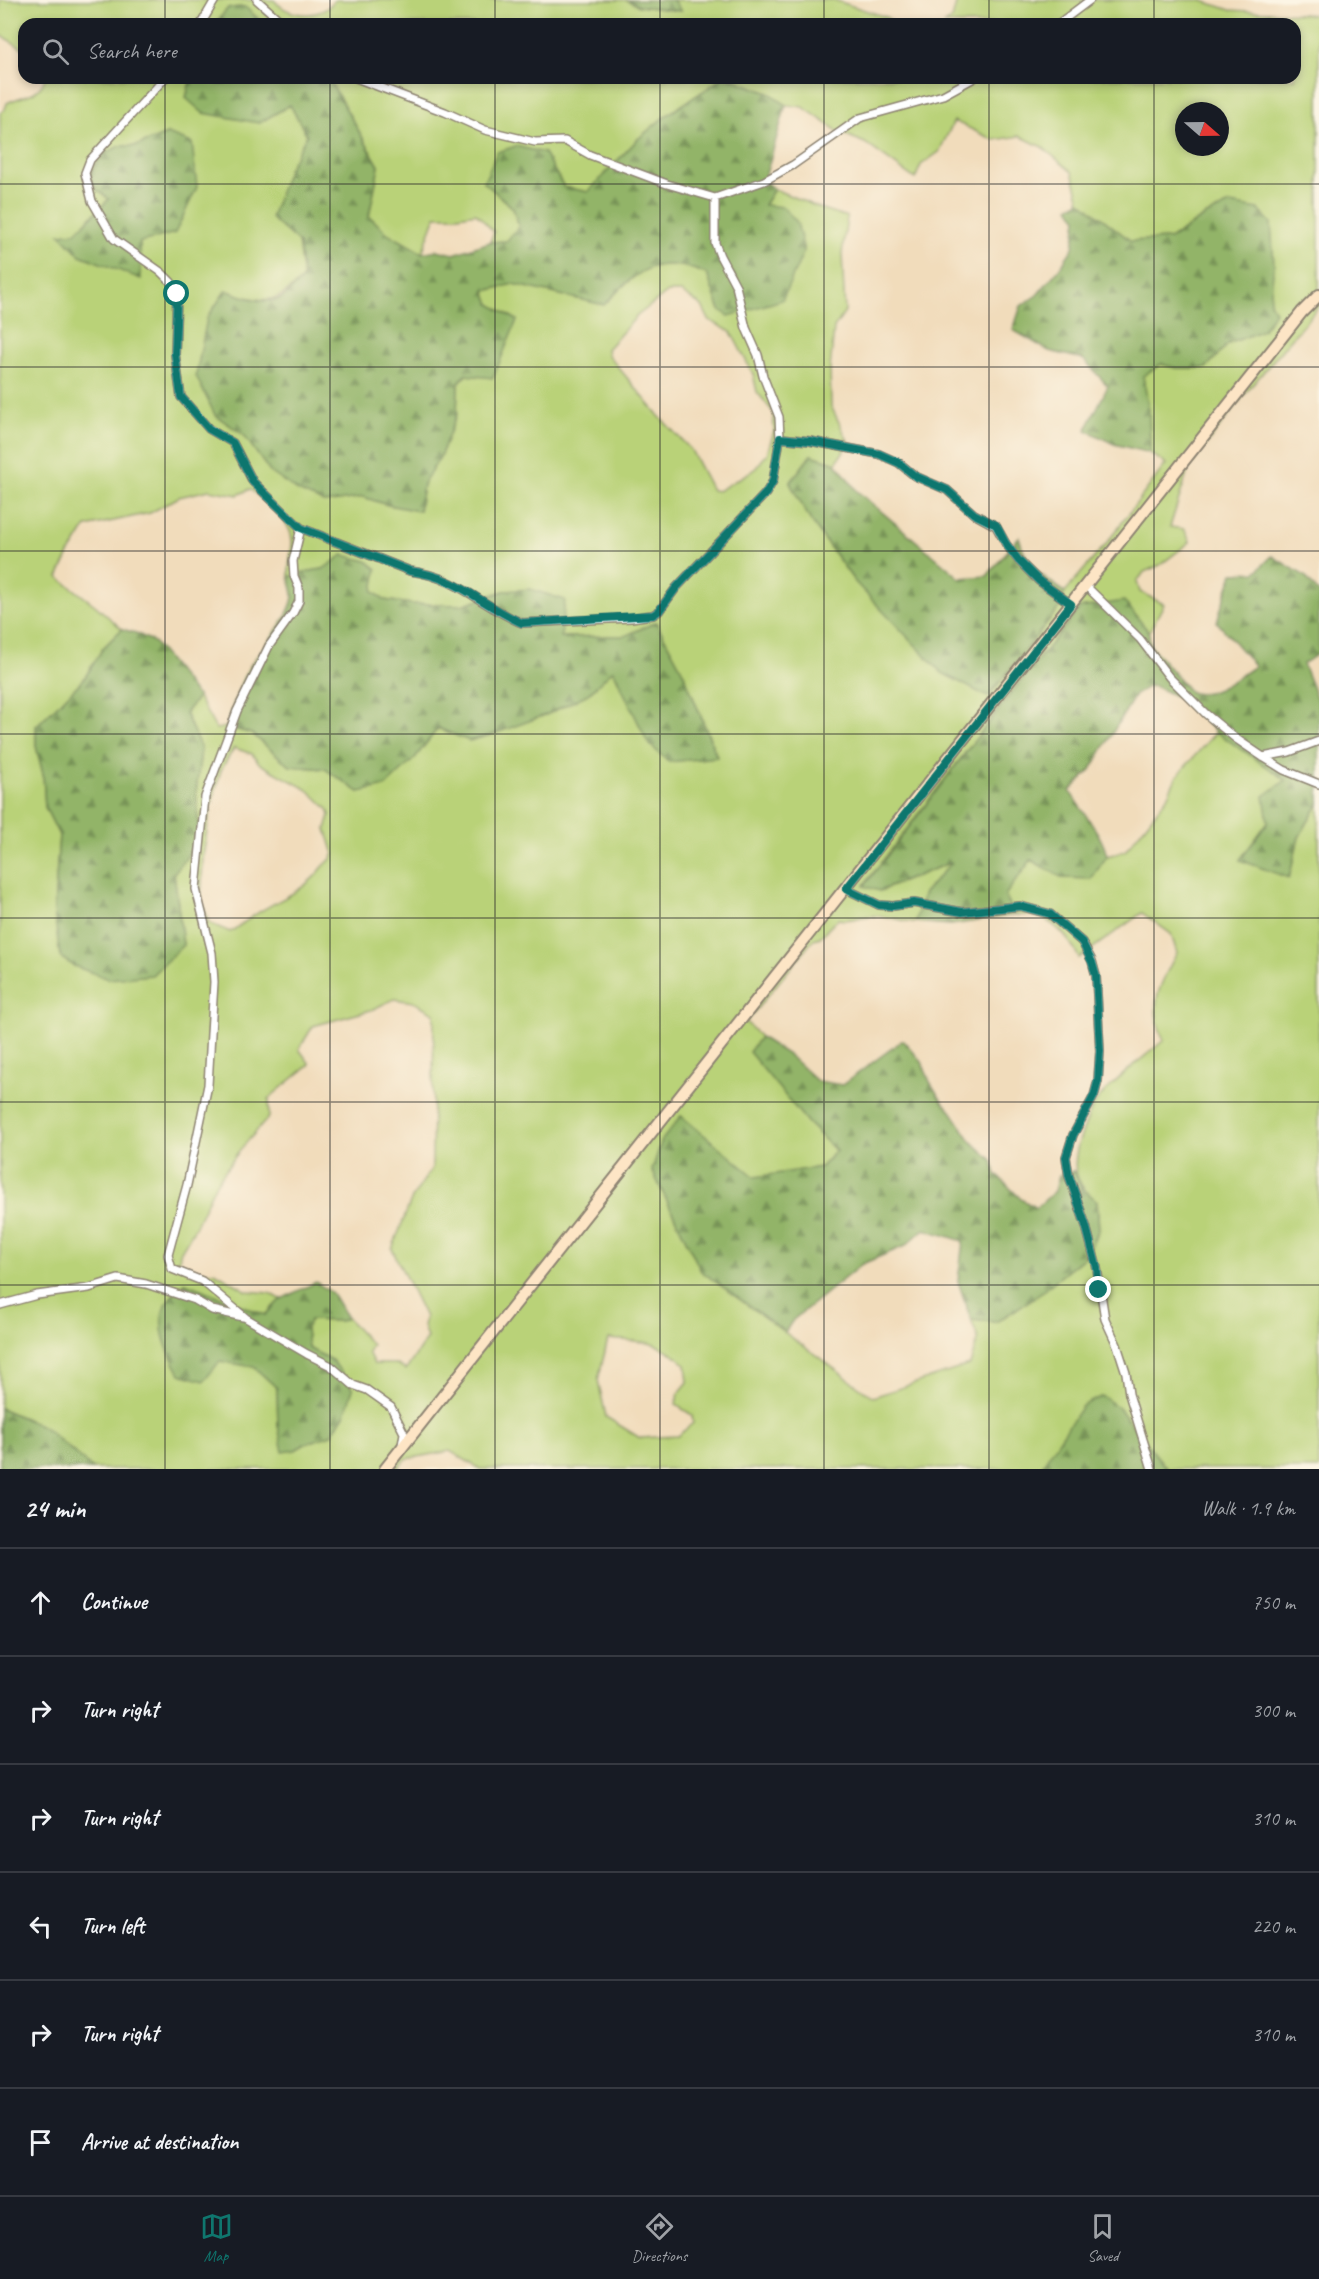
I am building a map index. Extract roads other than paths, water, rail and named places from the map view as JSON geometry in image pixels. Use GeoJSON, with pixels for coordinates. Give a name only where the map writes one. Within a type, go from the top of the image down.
{"type":"FeatureCollection","features":[{"type":"Feature","properties":{"kind":"street"},"geometry":{"type":"LineString","coordinates":[[204,18],[215,0]]}},
{"type":"Feature","properties":{"kind":"street"},"geometry":{"type":"LineString","coordinates":[[257,0],[277,18]]}},
{"type":"Feature","properties":{"kind":"street"},"geometry":{"type":"LineString","coordinates":[[1066,18],[1090,0]]}},
{"type":"Feature","properties":{"kind":"street"},"geometry":{"type":"LineString","coordinates":[[160,84],[90,160],[85,172],[92,201],[114,239],[161,272],[171,282],[177,294],[175,354],[181,397],[209,429],[233,443],[253,482],[301,528],[410,571],[425,573],[459,585],[522,623],[653,615],[766,493],[773,481],[780,438],[779,417],[763,376],[758,355],[746,328],[736,286],[715,243],[715,198]]}},
{"type":"Feature","properties":{"kind":"street"},"geometry":{"type":"LineString","coordinates":[[372,84],[445,112],[484,130],[535,142],[565,141],[590,154],[667,184],[715,198],[764,182],[793,165],[860,118],[943,95],[963,84]]}},
{"type":"Feature","properties":{"kind":"street"},"geometry":{"type":"LineString","coordinates":[[385,1469],[1302,312],[1319,295]]}},
{"type":"Feature","properties":{"kind":"street"},"geometry":{"type":"LineString","coordinates":[[780,438],[810,441],[879,454],[899,463],[915,476],[947,490],[974,514],[996,525],[1006,544],[1019,561],[1039,581],[1071,604]]}},
{"type":"Feature","properties":{"kind":"street"},"geometry":{"type":"LineString","coordinates":[[301,528],[293,561],[294,576],[299,588],[299,601],[269,646],[237,711],[205,797],[196,889],[212,953],[214,982],[208,1085],[187,1185],[168,1255],[172,1269],[202,1281],[246,1318],[307,1354],[332,1365],[353,1385],[367,1390],[391,1407],[404,1433],[402,1448]]}},
{"type":"Feature","properties":{"kind":"street"},"geometry":{"type":"LineString","coordinates":[[1085,585],[1140,639],[1168,677],[1206,714],[1263,757],[1284,770],[1319,784]]}},
{"type":"Feature","properties":{"kind":"street"},"geometry":{"type":"LineString","coordinates":[[1263,757],[1288,752],[1319,741]]}},
{"type":"Feature","properties":{"kind":"street"},"geometry":{"type":"LineString","coordinates":[[846,889],[879,905],[914,903],[962,912],[1020,906],[1050,914],[1082,942],[1096,976],[1100,1051],[1098,1081],[1094,1096],[1073,1135],[1066,1157],[1069,1176],[1097,1268],[1105,1319],[1126,1373],[1152,1469]]}},
{"type":"Feature","properties":{"kind":"street"},"geometry":{"type":"LineString","coordinates":[[0,1305],[37,1295],[89,1288],[118,1279],[146,1284],[195,1300],[212,1310],[246,1318]]}}]}
